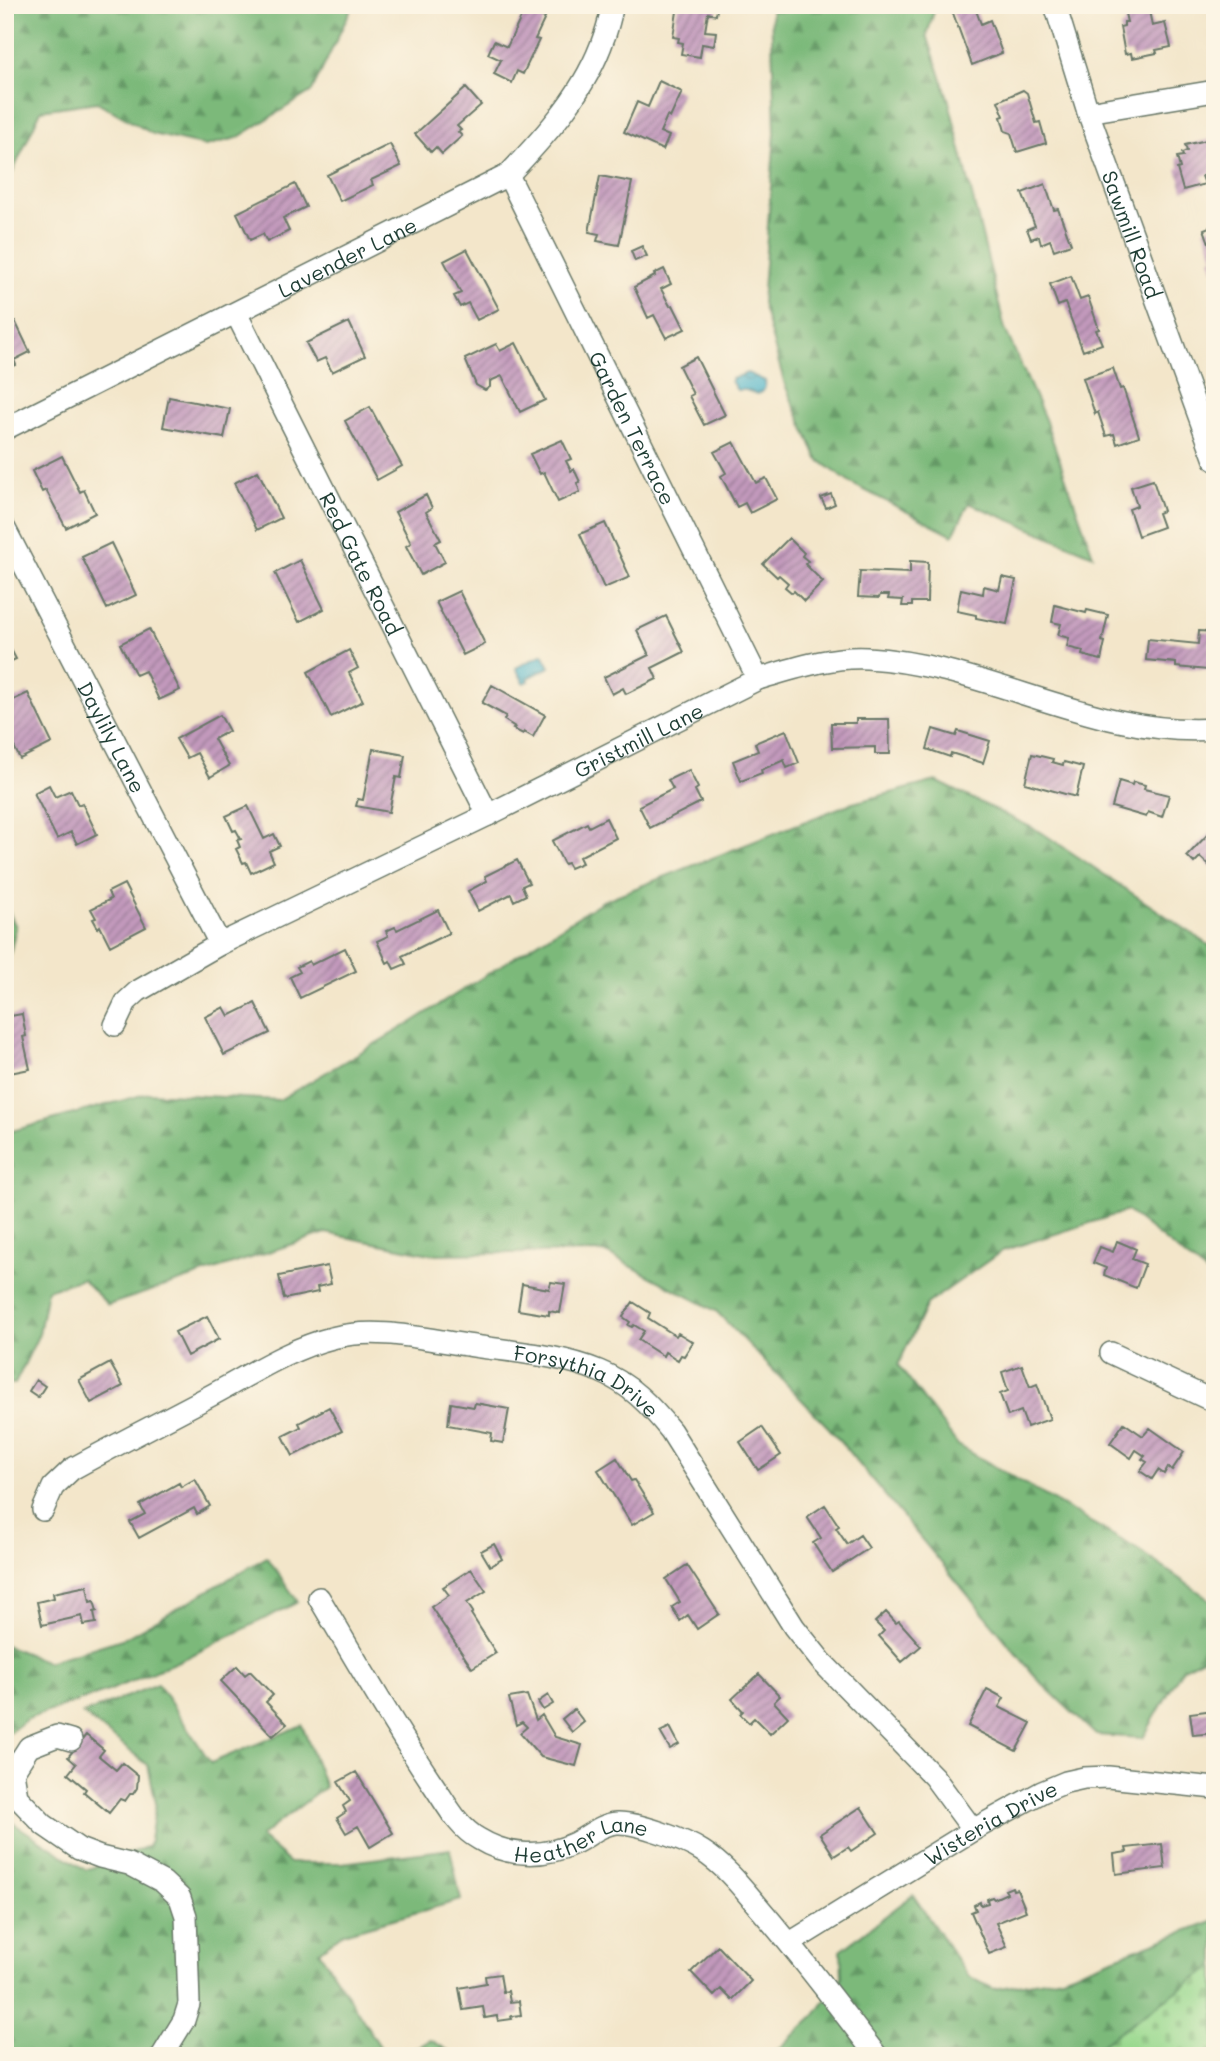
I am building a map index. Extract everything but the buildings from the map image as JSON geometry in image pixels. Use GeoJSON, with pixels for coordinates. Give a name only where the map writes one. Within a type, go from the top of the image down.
{"type":"FeatureCollection","features":[{"type":"Feature","properties":{"kind":"street","name":"Lavender Lane"},"geometry":{"type":"LineString","coordinates":[[5,429],[508,175],[570,104],[604,38],[613,5]]}},
{"type":"Feature","properties":{"kind":"street","name":"Sawmill Road"},"geometry":{"type":"LineString","coordinates":[[1055,5],[1088,112],[1215,460]]}},
{"type":"Feature","properties":{"kind":"street"},"geometry":{"type":"LineString","coordinates":[[1088,112],[1215,91]]}},
{"type":"Feature","properties":{"kind":"street","name":"Garden Terrace"},"geometry":{"type":"LineString","coordinates":[[508,175],[758,679]]}},
{"type":"Feature","properties":{"kind":"street","name":"Red Gate Road"},"geometry":{"type":"LineString","coordinates":[[236,313],[488,814]]}},
{"type":"Feature","properties":{"kind":"street","name":"Daylily Lane"},"geometry":{"type":"LineString","coordinates":[[5,529],[220,944]]}},
{"type":"Feature","properties":{"kind":"street","name":"Gristmill Lane"},"geometry":{"type":"LineString","coordinates":[[115,1025],[127,1002],[138,991],[220,944],[758,679],[833,660],[864,658],[897,661],[930,666],[1141,726],[1181,731],[1215,729]]}},
{"type":"Feature","properties":{"kind":"street","name":"Forsythia Drive"},"geometry":{"type":"LineString","coordinates":[[43,1510],[53,1487],[72,1469],[263,1367],[331,1338],[350,1334],[391,1334],[528,1353],[600,1371],[633,1390],[654,1409],[671,1431],[794,1628],[821,1661],[934,1777],[973,1830]]}},
{"type":"Feature","properties":{"kind":"street"},"geometry":{"type":"LineString","coordinates":[[1111,1353],[1215,1402]]}},
{"type":"Feature","properties":{"kind":"street","name":"Heather Lane"},"geometry":{"type":"LineString","coordinates":[[319,1598],[409,1748],[453,1814],[472,1835],[500,1850],[536,1854],[574,1843],[595,1830],[616,1823],[635,1825],[687,1842],[704,1852],[734,1879],[790,1943],[877,2056]]}},
{"type":"Feature","properties":{"kind":"street"},"geometry":{"type":"LineString","coordinates":[[71,1740],[57,1736],[29,1746],[13,1772],[17,1797],[44,1825],[79,1849],[130,1864],[163,1882],[180,1898],[186,1916],[189,2004],[184,2020],[162,2056]]}},
{"type":"Feature","properties":{"kind":"street","name":"Wisteria Drive"},"geometry":{"type":"LineString","coordinates":[[790,1943],[973,1830],[1042,1792],[1066,1782],[1108,1777],[1215,1788]]}},
{"type":"Feature","properties":{"kind":"green space"},"geometry":{"type":"Polygon","coordinates":[[[5,5],[353,5],[312,91],[237,138],[205,146],[153,134],[97,102],[41,110],[5,189],[5,5]]]}},
{"type":"Feature","properties":{"kind":"green space"},"geometry":{"type":"Polygon","coordinates":[[[771,5],[936,5],[927,35],[949,101],[1005,329],[1045,419],[1093,555],[969,503],[953,535],[850,483],[818,459],[785,385],[762,303],[775,133],[771,5]]]}},
{"type":"Feature","properties":{"kind":"green space"},"geometry":{"type":"Polygon","coordinates":[[[936,781],[1041,832],[1215,949],[1215,1280],[1127,1211],[1002,1251],[927,1304],[898,1365],[958,1445],[1135,1548],[1215,1603],[1215,1652],[1183,1668],[1143,1738],[1096,1735],[1041,1683],[829,1428],[716,1311],[604,1252],[430,1254],[326,1233],[108,1305],[82,1279],[47,1290],[39,1334],[15,1384],[5,1383],[5,1133],[149,1093],[279,1100],[412,1022],[603,901],[849,804],[936,781]]]}},
{"type":"Feature","properties":{"kind":"green space"},"geometry":{"type":"Polygon","coordinates":[[[5,903],[16,927],[5,976],[5,903]]]}},
{"type":"Feature","properties":{"kind":"green space"},"geometry":{"type":"Polygon","coordinates":[[[267,1557],[298,1602],[188,1657],[108,1691],[27,1719],[5,1736],[5,1645],[47,1662],[125,1638],[267,1557]]]}},
{"type":"Feature","properties":{"kind":"green space"},"geometry":{"type":"Polygon","coordinates":[[[158,1684],[211,1763],[302,1725],[325,1787],[260,1837],[290,1863],[342,1863],[450,1849],[461,1900],[343,1933],[319,1951],[386,2056],[5,2056],[5,1818],[86,1870],[149,1846],[156,1803],[148,1765],[83,1714],[158,1684]]]}},
{"type":"Feature","properties":{"kind":"green space"},"geometry":{"type":"Polygon","coordinates":[[[913,1895],[968,1976],[994,1989],[1062,1977],[1215,1920],[1215,1965],[1093,2050],[1093,2056],[769,2056],[815,2015],[842,1977],[841,1950],[913,1895]]]}},
{"type":"Feature","properties":{"kind":"green space"},"geometry":{"type":"Polygon","coordinates":[[[1215,1965],[1215,2056],[1093,2056],[1093,2050],[1215,1965]]]}},
{"type":"Feature","properties":{"kind":"green space"},"geometry":{"type":"Polygon","coordinates":[[[431,2040],[457,2056],[400,2056],[431,2040]]]}},
{"type":"Feature","properties":{"kind":"water"},"geometry":{"type":"Polygon","coordinates":[[[747,373],[765,381],[761,392],[757,394],[737,390],[732,379],[747,373]]]}},
{"type":"Feature","properties":{"kind":"water"},"geometry":{"type":"Polygon","coordinates":[[[543,654],[550,667],[528,678],[529,681],[524,683],[516,668],[543,654]]]}}]}
